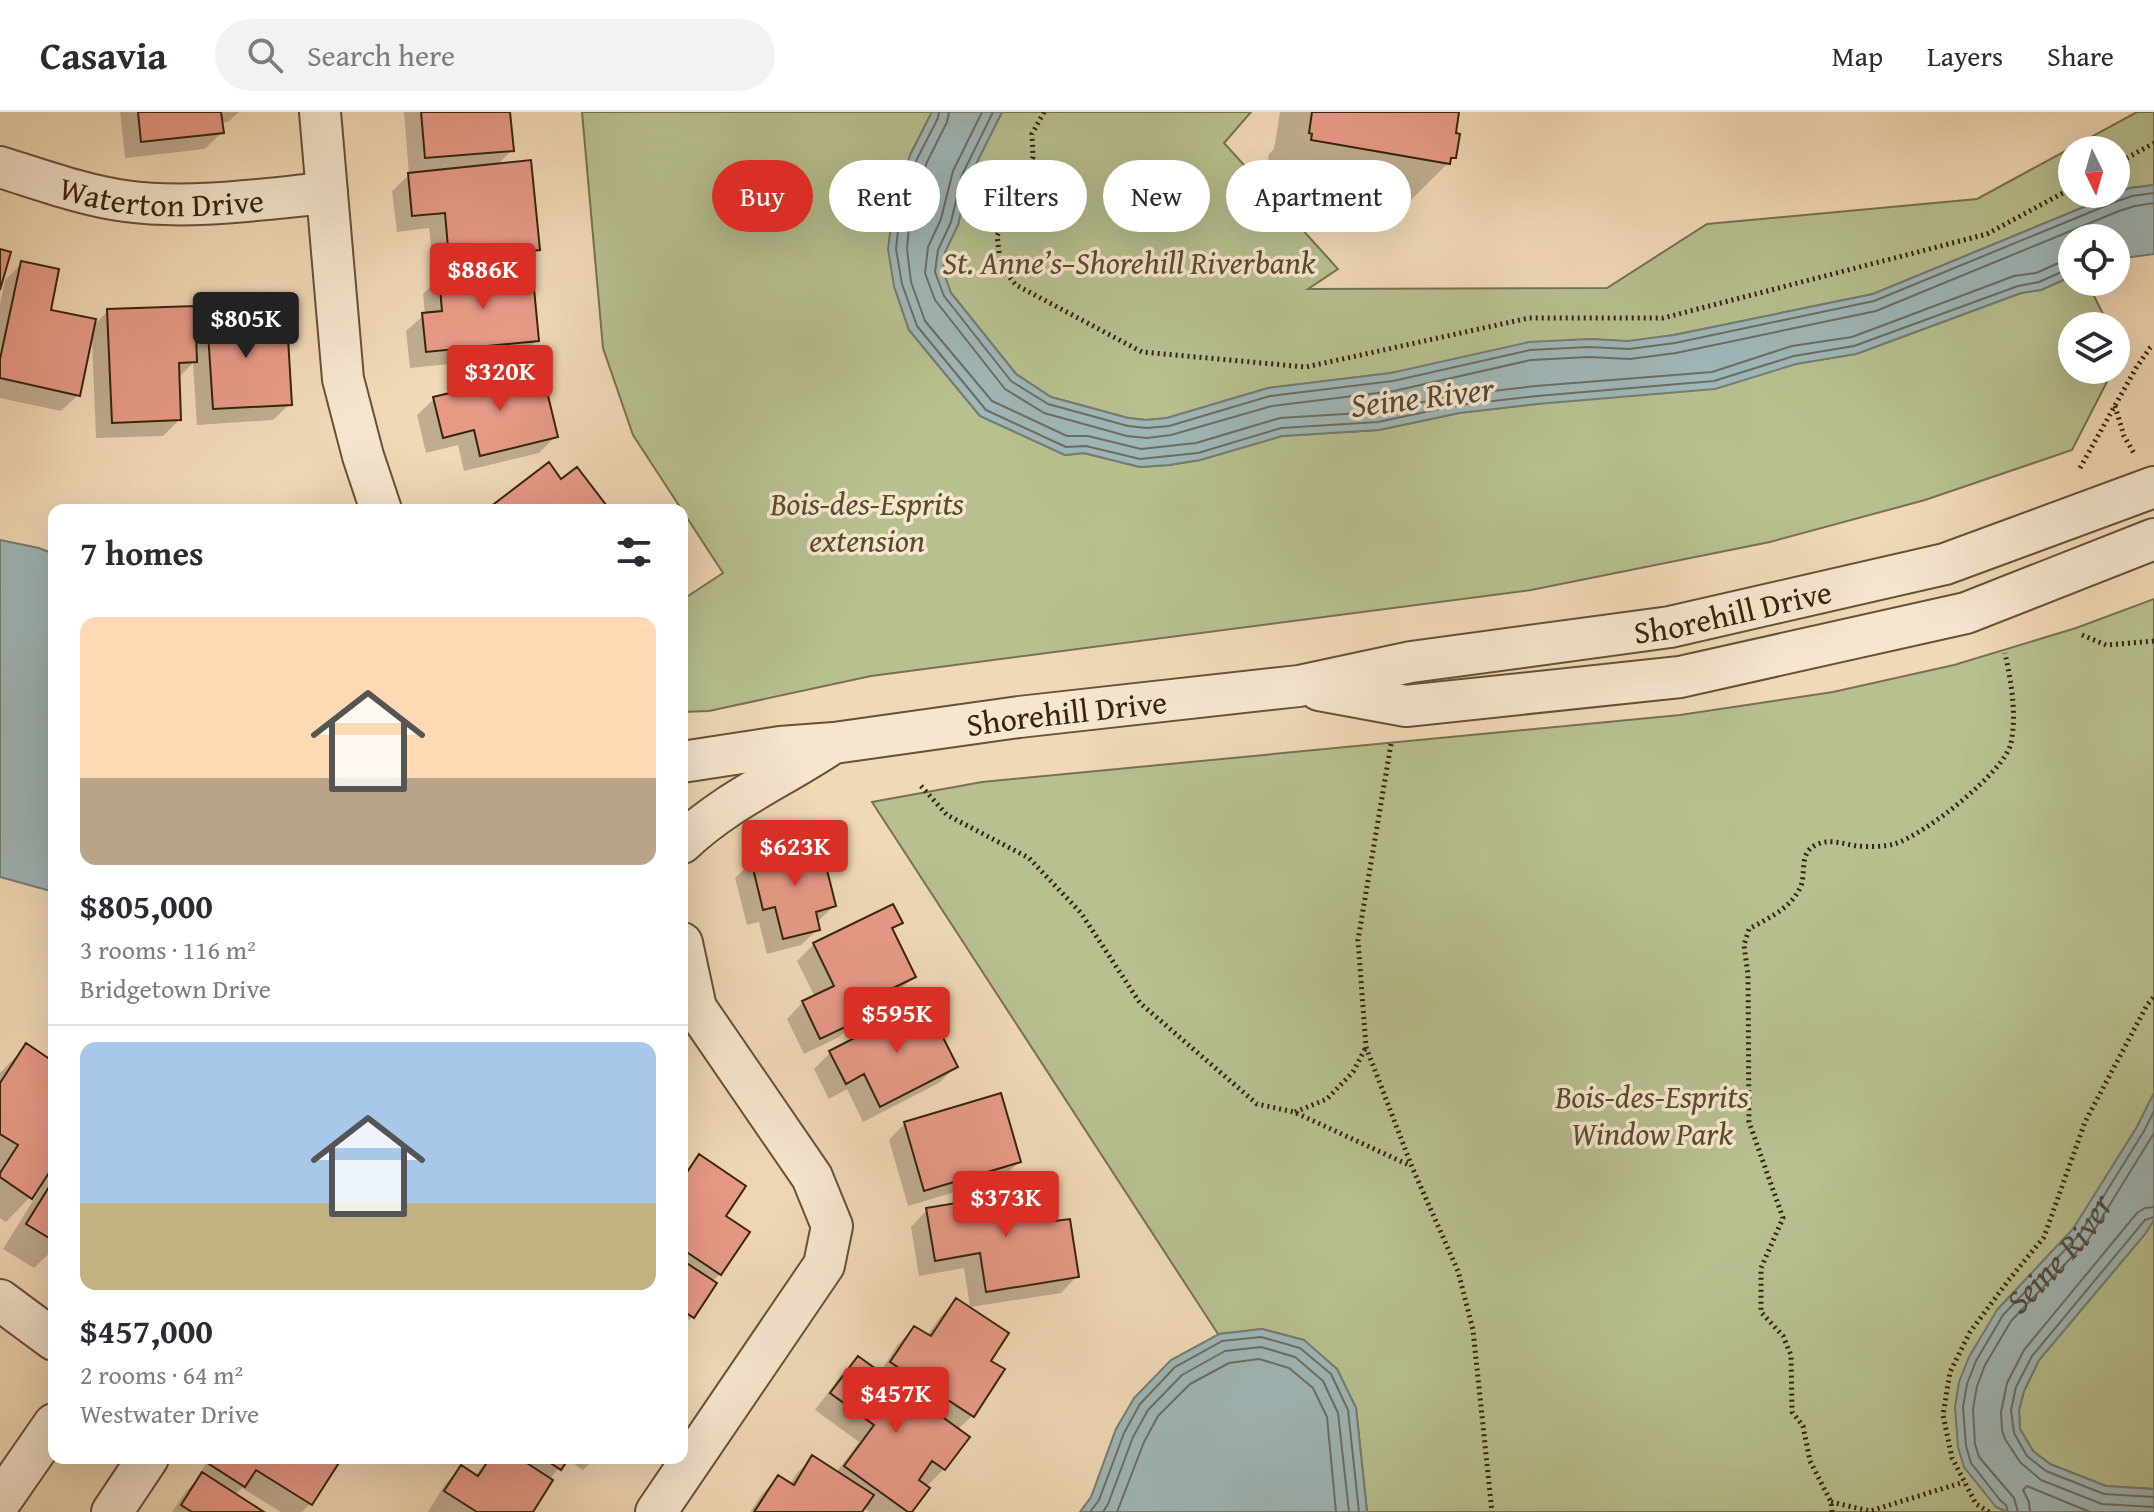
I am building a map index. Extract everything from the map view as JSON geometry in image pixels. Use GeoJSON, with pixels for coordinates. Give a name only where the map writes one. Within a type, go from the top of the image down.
{"type":"FeatureCollection","features":[{"type":"Feature","properties":{"kind":"street"},"geometry":{"type":"LineString","coordinates":[[320,112],[343,379],[379,504]]}},
{"type":"Feature","properties":{"kind":"street","name":"Waterton Drive"},"geometry":{"type":"LineString","coordinates":[[0,167],[123,201],[206,203],[327,193]]}},
{"type":"Feature","properties":{"kind":"street","name":"Shorehill Drive"},"geometry":{"type":"LineString","coordinates":[[688,761],[1019,717],[1299,686],[1411,662],[1670,627],[1945,564],[2150,474]]}},
{"type":"Feature","properties":{"kind":"street","name":"Shorehill Drive"},"geometry":{"type":"LineString","coordinates":[[1299,686],[1406,706],[1680,677],[1966,613],[2154,539]]}},
{"type":"Feature","properties":{"kind":"street","name":"Shorehill Drive"},"geometry":{"type":"LineString","coordinates":[[688,837],[730,804],[834,743]]}},
{"type":"Feature","properties":{"kind":"street"},"geometry":{"type":"LineString","coordinates":[[656,1512],[824,1265],[832,1226],[812,1177],[689,1003]]}},
{"type":"Feature","properties":{"kind":"street"},"geometry":{"type":"LineString","coordinates":[[0,1300],[48,1336]]}},
{"type":"Feature","properties":{"kind":"street"},"geometry":{"type":"LineString","coordinates":[[0,1502],[48,1433]]}},
{"type":"Feature","properties":{"kind":"street"},"geometry":{"type":"LineString","coordinates":[[112,1512],[144,1464]]}},
{"type":"Feature","properties":{"kind":"path"},"geometry":{"type":"LineString","coordinates":[[1044,112],[1032,134],[1033,157],[997,236],[1001,267],[1016,285],[1142,352],[1306,367],[1529,318],[1663,318],[1987,234],[2058,196]]}},
{"type":"Feature","properties":{"kind":"path"},"geometry":{"type":"LineString","coordinates":[[2130,156],[2154,143]]}},
{"type":"Feature","properties":{"kind":"path"},"geometry":{"type":"LineString","coordinates":[[2080,468],[2136,368],[2154,345]]}},
{"type":"Feature","properties":{"kind":"path"},"geometry":{"type":"LineString","coordinates":[[2115,406],[2124,436],[2150,474]]}},
{"type":"Feature","properties":{"kind":"path"},"geometry":{"type":"LineString","coordinates":[[2082,635],[2106,645],[2154,641]]}},
{"type":"Feature","properties":{"kind":"path"},"geometry":{"type":"LineString","coordinates":[[1832,1512],[1831,1502],[1810,1461],[1803,1426],[1792,1412],[1791,1355],[1783,1336],[1761,1312],[1761,1268],[1783,1218],[1749,1122],[1748,975],[1744,945],[1749,929],[1784,908],[1801,887],[1804,859],[1813,846],[1827,841],[1862,847],[1894,844],[1928,828],[1987,779],[2011,746],[2014,698],[2005,653]]}},
{"type":"Feature","properties":{"kind":"path"},"geometry":{"type":"LineString","coordinates":[[1391,744],[1358,940],[1366,1047],[1412,1167],[1458,1271],[1473,1330],[1492,1512]]}},
{"type":"Feature","properties":{"kind":"path"},"geometry":{"type":"LineString","coordinates":[[921,786],[947,815],[1029,858],[1081,913],[1140,1003],[1257,1104],[1294,1112],[1412,1167]]}},
{"type":"Feature","properties":{"kind":"path"},"geometry":{"type":"LineString","coordinates":[[1989,1512],[1976,1504],[1952,1458],[1943,1415],[1950,1372],[1970,1332],[2044,1237],[2085,1122],[2154,997]]}},
{"type":"Feature","properties":{"kind":"path"},"geometry":{"type":"LineString","coordinates":[[1294,1112],[1327,1099],[1353,1072],[1366,1047]]}},
{"type":"Feature","properties":{"kind":"path"},"geometry":{"type":"LineString","coordinates":[[1831,1502],[1870,1511],[1885,1509],[1964,1482]]}},
{"type":"Feature","properties":{"kind":"green space","name":"Bois-des-Esprits extension"},"geometry":{"type":"Polygon","coordinates":[[[582,112],[932,112],[909,160],[829,160],[829,232],[901,232],[894,286],[909,330],[980,416],[1065,455],[1084,453],[1140,467],[1200,460],[1282,436],[1379,430],[1459,413],[1537,404],[1856,354],[2058,282],[2058,296],[2094,296],[2102,312],[2058,312],[2058,384],[2106,384],[2072,450],[1925,500],[1770,542],[1531,590],[871,676],[709,711],[688,712],[688,596],[723,573],[688,519],[688,504],[678,504],[633,435],[603,348],[582,112]]]}},
{"type":"Feature","properties":{"kind":"green space","name":"St. Anne’s–Shorehill Riverbank"},"geometry":{"type":"Polygon","coordinates":[[[1002,112],[1251,112],[1224,143],[1239,160],[1226,160],[1226,232],[1305,232],[1338,269],[1308,289],[1607,288],[1707,224],[1977,199],[2058,155],[2058,208],[2081,208],[1873,294],[1674,335],[1628,342],[1590,339],[1391,373],[1268,388],[1167,418],[1146,420],[1051,397],[1016,374],[951,293],[943,271],[945,252],[956,229],[956,232],[1087,232],[1087,160],[978,160],[1002,112]]]}},
{"type":"Feature","properties":{"kind":"green space","name":"St. Anne’s–Shorehill Riverbank"},"geometry":{"type":"Polygon","coordinates":[[[2137,112],[2154,112],[2154,185],[2130,188],[2130,136],[2093,136],[2137,112]]]}},
{"type":"Feature","properties":{"kind":"green space","name":"Bois-des-Esprits Window Park"},"geometry":{"type":"Polygon","coordinates":[[[2154,599],[2154,1093],[2137,1127],[2073,1229],[1997,1310],[1996,1507],[2008,1512],[1367,1512],[1356,1408],[1337,1369],[1303,1340],[1262,1329],[1218,1334],[872,802],[982,782],[1680,715],[1833,692],[1954,665],[2076,628],[2154,599]]]}},
{"type":"Feature","properties":{"kind":"green space"},"geometry":{"type":"Polygon","coordinates":[[[2154,1220],[2154,1489],[2106,1486],[2050,1464],[2033,1451],[2020,1429],[2019,1410],[2024,1391],[2039,1360],[2154,1220]]]}},
{"type":"Feature","properties":{"kind":"water","name":"Seine River"},"geometry":{"type":"Polygon","coordinates":[[[932,112],[1002,112],[978,160],[956,160],[956,229],[945,252],[943,271],[951,293],[1016,374],[1051,397],[1146,420],[1167,418],[1268,388],[1391,373],[1529,342],[1628,341],[1674,335],[1873,294],[2082,208],[2130,208],[2130,188],[2154,185],[2154,254],[2130,257],[2130,224],[2058,224],[2058,282],[1856,354],[1796,364],[1715,389],[1459,413],[1379,430],[1282,436],[1200,460],[1140,467],[1084,453],[1065,455],[980,416],[909,330],[894,286],[888,249],[890,232],[940,232],[940,160],[908,160],[932,112]]]}},
{"type":"Feature","properties":{"kind":"water"},"geometry":{"type":"Polygon","coordinates":[[[0,540],[48,552],[48,890],[0,877],[0,540]]]}},
{"type":"Feature","properties":{"kind":"water","name":"Seine River"},"geometry":{"type":"Polygon","coordinates":[[[2154,1093],[2154,1220],[2039,1360],[2024,1391],[2019,1410],[2020,1429],[2033,1451],[2050,1464],[2106,1486],[2154,1489],[2154,1512],[2008,1512],[1996,1507],[1964,1467],[1958,1447],[1955,1407],[1959,1382],[1969,1357],[1997,1310],[2073,1229],[2137,1127],[2154,1093]]]}},
{"type":"Feature","properties":{"kind":"water"},"geometry":{"type":"Polygon","coordinates":[[[1262,1329],[1304,1340],[1337,1369],[1356,1408],[1367,1512],[1080,1512],[1091,1497],[1116,1429],[1134,1398],[1171,1360],[1219,1334],[1262,1329]]]}},
{"type":"Feature","properties":{"kind":"building"},"geometry":{"type":"Polygon","coordinates":[[[138,112],[221,112],[224,133],[141,142],[138,112]]]}},
{"type":"Feature","properties":{"kind":"building"},"geometry":{"type":"Polygon","coordinates":[[[421,112],[510,112],[514,151],[425,158],[421,112]]]}},
{"type":"Feature","properties":{"kind":"building"},"geometry":{"type":"Polygon","coordinates":[[[1312,112],[1459,112],[1456,133],[1460,134],[1456,158],[1451,158],[1450,164],[1311,140],[1312,112]]]}},
{"type":"Feature","properties":{"kind":"building"},"geometry":{"type":"Polygon","coordinates":[[[531,160],[540,250],[449,259],[445,213],[412,216],[408,173],[531,160]]]}},
{"type":"Feature","properties":{"kind":"building"},"geometry":{"type":"Polygon","coordinates":[[[0,249],[11,252],[0,290],[0,249]]]}},
{"type":"Feature","properties":{"kind":"building"},"geometry":{"type":"Polygon","coordinates":[[[21,261],[59,269],[51,310],[96,319],[80,396],[0,378],[0,359],[21,261]]]}},
{"type":"Feature","properties":{"kind":"building"},"geometry":{"type":"Polygon","coordinates":[[[532,267],[539,341],[426,352],[422,313],[442,311],[439,276],[532,267]]]}},
{"type":"Feature","properties":{"kind":"building"},"geometry":{"type":"Polygon","coordinates":[[[247,300],[249,329],[271,328],[272,340],[288,338],[292,405],[213,409],[206,302],[247,300]]]}},
{"type":"Feature","properties":{"kind":"building"},"geometry":{"type":"Polygon","coordinates":[[[195,306],[197,362],[179,363],[181,420],[112,423],[107,309],[195,306]]]}},
{"type":"Feature","properties":{"kind":"building"},"geometry":{"type":"Polygon","coordinates":[[[542,371],[558,437],[480,456],[474,430],[443,438],[433,397],[542,371]]]}},
{"type":"Feature","properties":{"kind":"building"},"geometry":{"type":"Polygon","coordinates":[[[549,462],[561,479],[577,467],[605,504],[494,504],[549,462]]]}},
{"type":"Feature","properties":{"kind":"building"},"geometry":{"type":"Polygon","coordinates":[[[820,842],[836,906],[816,912],[820,930],[783,939],[775,907],[763,910],[751,860],[820,842]]]}},
{"type":"Feature","properties":{"kind":"building"},"geometry":{"type":"Polygon","coordinates":[[[893,904],[903,923],[892,928],[916,977],[852,1008],[858,1021],[820,1039],[802,1001],[834,986],[813,943],[893,904]]]}},
{"type":"Feature","properties":{"kind":"building"},"geometry":{"type":"Polygon","coordinates":[[[925,1002],[958,1067],[880,1107],[864,1074],[846,1084],[829,1051],[925,1002]]]}},
{"type":"Feature","properties":{"kind":"building"},"geometry":{"type":"Polygon","coordinates":[[[26,1043],[48,1058],[48,1174],[32,1199],[0,1177],[18,1145],[0,1134],[0,1083],[26,1043]]]}},
{"type":"Feature","properties":{"kind":"building"},"geometry":{"type":"Polygon","coordinates":[[[1001,1093],[1021,1162],[924,1191],[904,1122],[1001,1093]]]}},
{"type":"Feature","properties":{"kind":"building"},"geometry":{"type":"Polygon","coordinates":[[[699,1154],[746,1186],[726,1216],[750,1232],[721,1275],[688,1253],[688,1171],[699,1154]]]}},
{"type":"Feature","properties":{"kind":"building"},"geometry":{"type":"Polygon","coordinates":[[[48,1189],[48,1237],[26,1224],[48,1189]]]}},
{"type":"Feature","properties":{"kind":"building"},"geometry":{"type":"Polygon","coordinates":[[[1041,1189],[1046,1222],[1070,1219],[1079,1277],[986,1292],[980,1253],[935,1261],[926,1208],[1041,1189]]]}},
{"type":"Feature","properties":{"kind":"building"},"geometry":{"type":"Polygon","coordinates":[[[688,1264],[717,1283],[694,1318],[688,1314],[688,1264]]]}},
{"type":"Feature","properties":{"kind":"building"},"geometry":{"type":"Polygon","coordinates":[[[956,1298],[1009,1333],[991,1361],[1005,1369],[974,1417],[890,1362],[914,1326],[931,1336],[956,1298]]]}},
{"type":"Feature","properties":{"kind":"building"},"geometry":{"type":"Polygon","coordinates":[[[858,1356],[970,1437],[945,1470],[932,1461],[919,1480],[930,1488],[912,1512],[844,1466],[874,1425],[830,1393],[858,1356]]]}},
{"type":"Feature","properties":{"kind":"building"},"geometry":{"type":"Polygon","coordinates":[[[812,1455],[874,1495],[862,1512],[754,1512],[778,1475],[794,1485],[812,1455]]]}},
{"type":"Feature","properties":{"kind":"building"},"geometry":{"type":"Polygon","coordinates":[[[209,1464],[338,1464],[312,1505],[256,1470],[245,1487],[209,1464]]]}},
{"type":"Feature","properties":{"kind":"building"},"geometry":{"type":"Polygon","coordinates":[[[486,1464],[528,1464],[553,1480],[533,1512],[477,1512],[444,1491],[461,1465],[478,1476],[486,1464]]]}},
{"type":"Feature","properties":{"kind":"building"},"geometry":{"type":"Polygon","coordinates":[[[202,1472],[264,1512],[192,1512],[181,1505],[202,1472]]]}}]}
